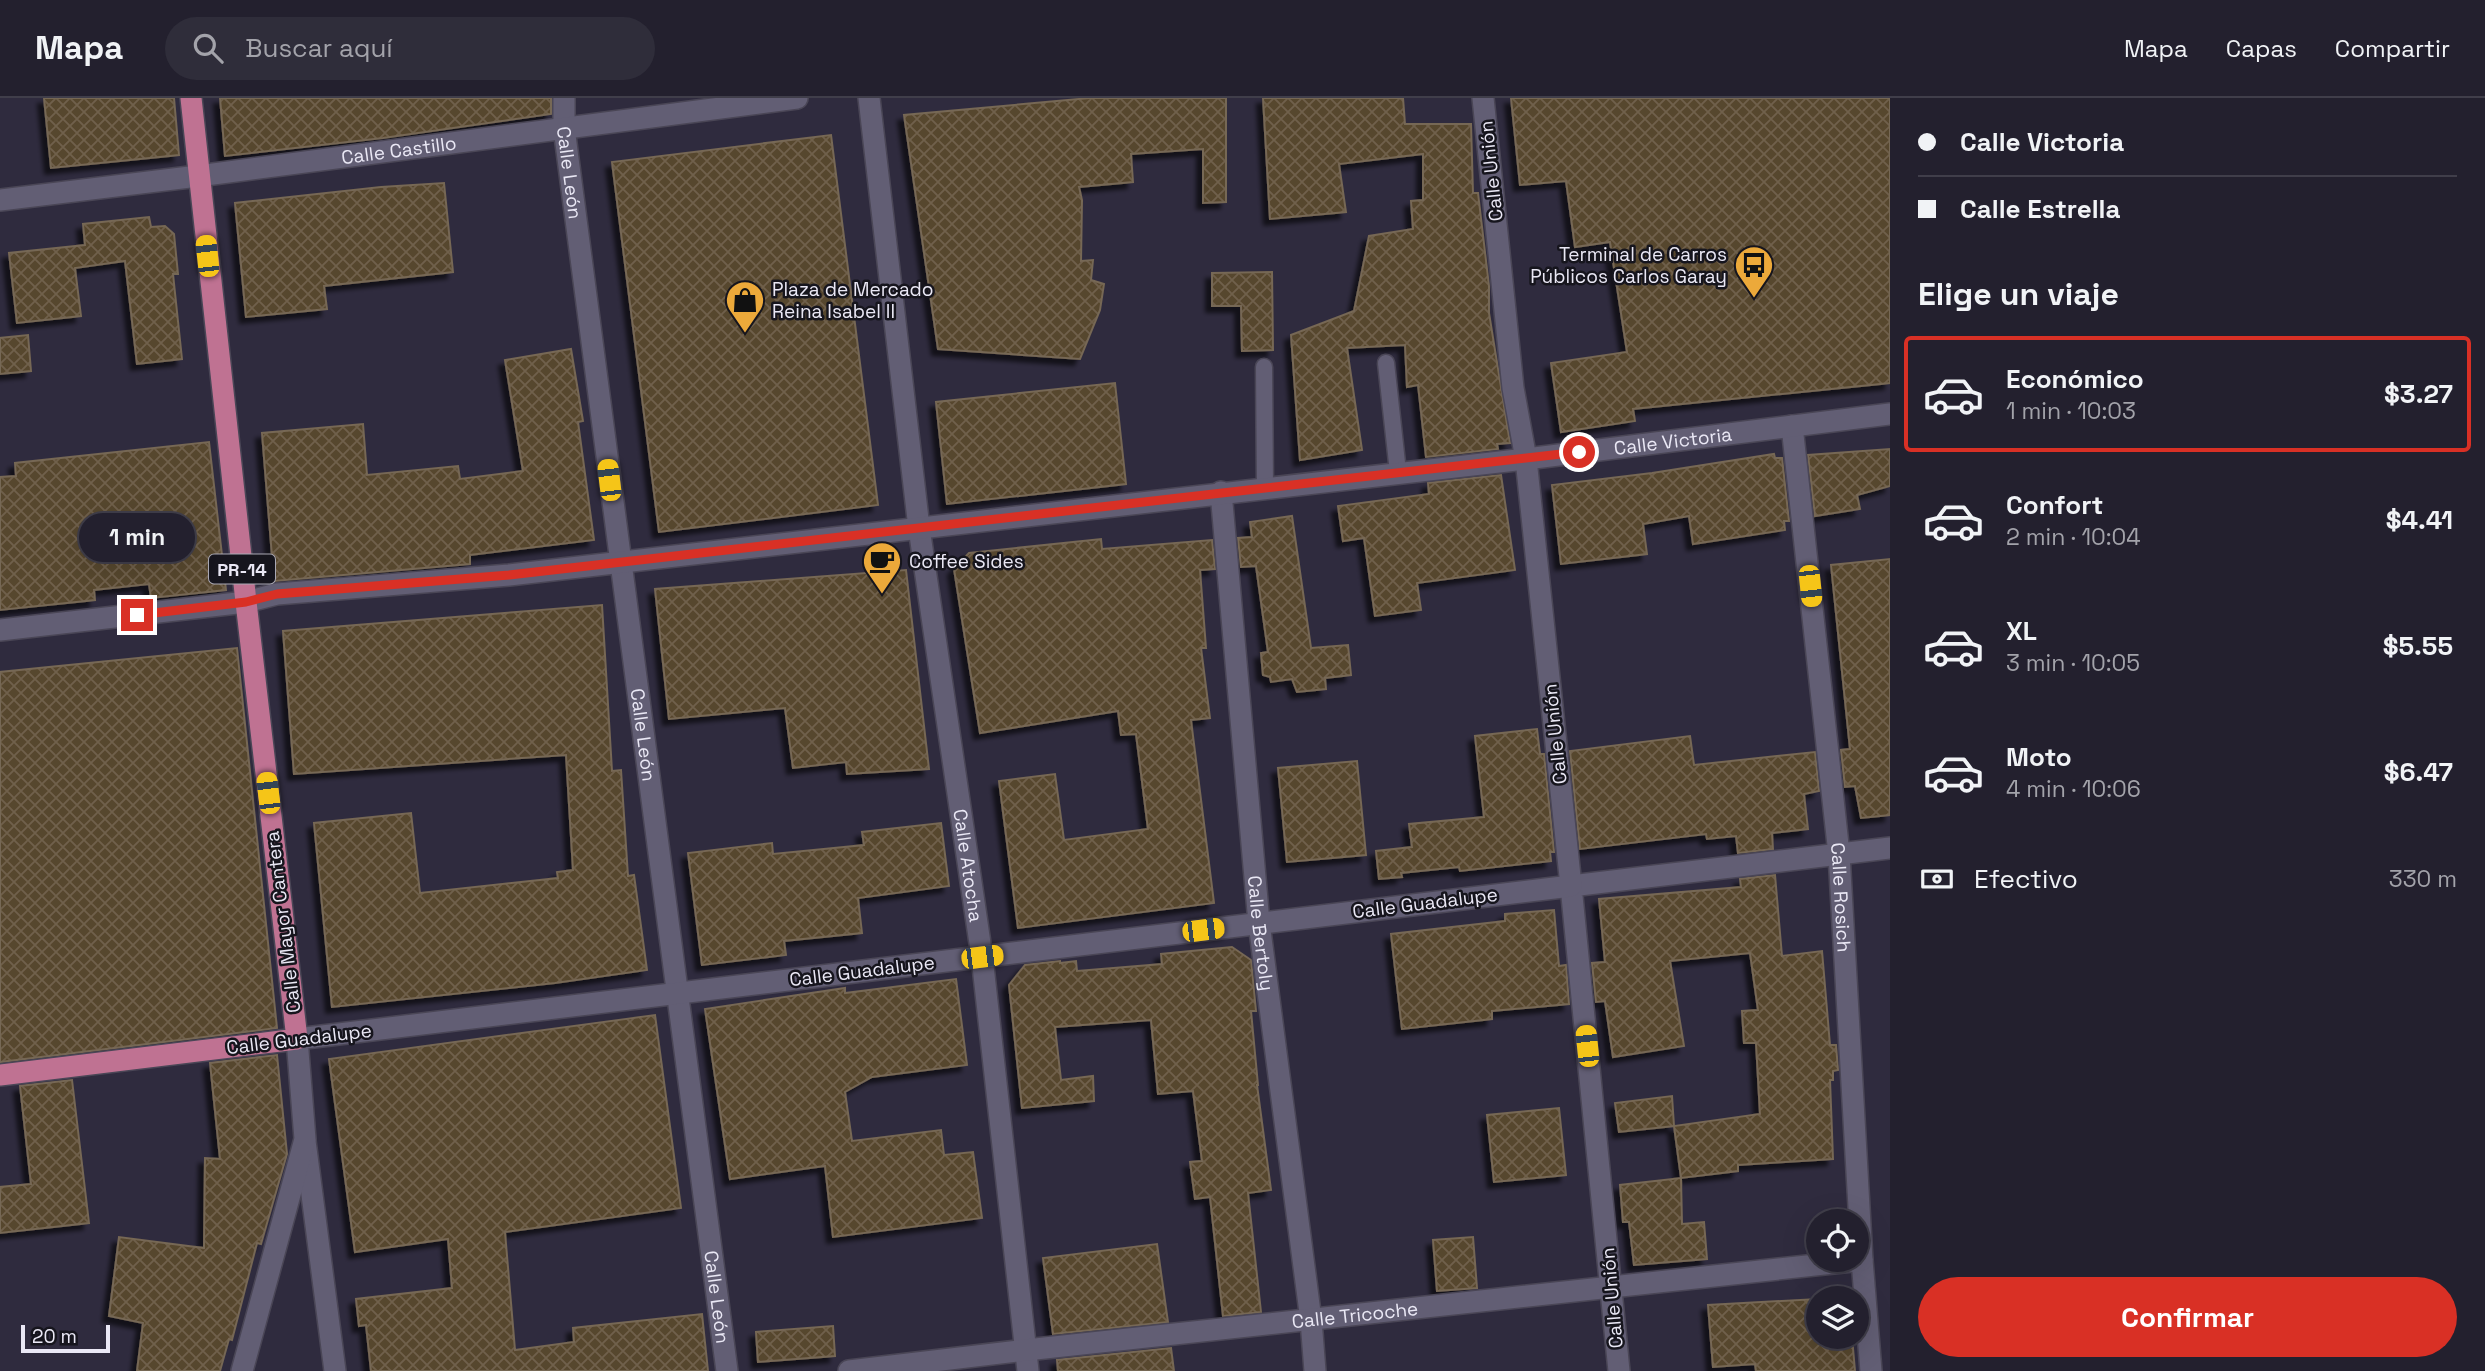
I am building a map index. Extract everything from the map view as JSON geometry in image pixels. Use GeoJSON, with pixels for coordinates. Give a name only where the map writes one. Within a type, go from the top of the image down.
{"type":"FeatureCollection","features":[{"type":"Feature","properties":{"kind":"main road","name":"Calle Mayor Cantera"},"geometry":{"type":"LineString","coordinates":[[191,98],[297,1039]]}},
{"type":"Feature","properties":{"kind":"main road","name":"Calle Guadalupe"},"geometry":{"type":"LineString","coordinates":[[0,1075],[297,1039]]}},
{"type":"Feature","properties":{"kind":"street","name":"Calle León"},"geometry":{"type":"LineString","coordinates":[[564,98],[564,128],[619,561],[727,1371]]}},
{"type":"Feature","properties":{"kind":"street","name":"Calle Castillo"},"geometry":{"type":"LineString","coordinates":[[0,200],[797,98]]}},
{"type":"Feature","properties":{"kind":"street","name":"Calle Atocha"},"geometry":{"type":"LineString","coordinates":[[869,98],[919,528],[982,957],[1027,1360]]}},
{"type":"Feature","properties":{"kind":"street","name":"Calle Unión"},"geometry":{"type":"LineString","coordinates":[[1483,98],[1513,388],[1526,458],[1619,1371]]}},
{"type":"Feature","properties":{"kind":"street","name":"Calle Victoria"},"geometry":{"type":"LineString","coordinates":[[0,630],[246,602],[277,594],[509,575],[1890,414]]}},
{"type":"Feature","properties":{"kind":"street","name":"Calle Rosich"},"geometry":{"type":"LineString","coordinates":[[1792,426],[1839,854],[1859,1209]]}},
{"type":"Feature","properties":{"kind":"street","name":"Calle Bertoly"},"geometry":{"type":"LineString","coordinates":[[1221,492],[1259,923],[1311,1320],[1315,1371]]}},
{"type":"Feature","properties":{"kind":"street","name":"Calle Guadalupe"},"geometry":{"type":"LineString","coordinates":[[297,1039],[1890,848]]}},
{"type":"Feature","properties":{"kind":"street","name":"Calle Mayor Cantera"},"geometry":{"type":"LineString","coordinates":[[297,1039],[305,1139],[335,1371]]}},
{"type":"Feature","properties":{"kind":"street"},"geometry":{"type":"LineString","coordinates":[[242,1371],[305,1139]]}},
{"type":"Feature","properties":{"kind":"street","name":"Calle Tricoche"},"geometry":{"type":"LineString","coordinates":[[849,1371],[1027,1360],[1311,1320],[1806,1266]]}},
{"type":"Feature","properties":{"kind":"street","name":"Calle Rosich"},"geometry":{"type":"LineString","coordinates":[[1863,1272],[1871,1371]]}},
{"type":"Feature","properties":{"kind":"lane"},"geometry":{"type":"LineString","coordinates":[[1386,363],[1398,472]]}},
{"type":"Feature","properties":{"kind":"lane"},"geometry":{"type":"LineString","coordinates":[[1264,366],[1265,488]]}},
{"type":"Feature","properties":{"kind":"building"},"geometry":{"type":"Polygon","coordinates":[[[44,98],[174,98],[179,155],[51,168],[44,98]]]}},
{"type":"Feature","properties":{"kind":"building"},"geometry":{"type":"Polygon","coordinates":[[[220,98],[551,98],[551,114],[383,138],[225,156],[220,98]]]}},
{"type":"Feature","properties":{"kind":"building"},"geometry":{"type":"Polygon","coordinates":[[[1090,98],[1226,98],[1226,202],[1203,203],[1203,149],[1131,154],[1133,182],[1079,187],[1082,200],[1081,261],[1093,260],[1091,280],[1104,284],[1100,310],[1080,359],[938,349],[904,115],[1090,98]]]}},
{"type":"Feature","properties":{"kind":"building"},"geometry":{"type":"Polygon","coordinates":[[[1263,98],[1403,98],[1405,124],[1471,124],[1473,193],[1478,193],[1489,286],[1489,313],[1510,443],[1497,444],[1498,449],[1426,457],[1418,385],[1407,387],[1405,345],[1347,348],[1362,450],[1300,460],[1291,335],[1354,311],[1369,236],[1413,229],[1411,201],[1423,200],[1423,154],[1339,164],[1346,212],[1270,219],[1263,98]]]}},
{"type":"Feature","properties":{"kind":"building","name":"Terminal de Carros Públicos Carlos Garay"},"geometry":{"type":"Polygon","coordinates":[[[1511,98],[1890,98],[1890,383],[1633,409],[1635,421],[1561,432],[1551,363],[1627,352],[1610,242],[1575,247],[1566,181],[1520,185],[1511,98]]]}},
{"type":"Feature","properties":{"kind":"building","name":"Plaza de Mercado Reina Isabel II"},"geometry":{"type":"Polygon","coordinates":[[[831,135],[878,505],[659,532],[612,162],[831,135]]]}},
{"type":"Feature","properties":{"kind":"building"},"geometry":{"type":"Polygon","coordinates":[[[444,183],[453,272],[324,286],[327,309],[246,317],[235,203],[444,183]]]}},
{"type":"Feature","properties":{"kind":"building"},"geometry":{"type":"Polygon","coordinates":[[[149,217],[151,227],[165,226],[174,234],[178,274],[173,274],[182,359],[137,364],[125,261],[75,268],[81,316],[17,323],[9,253],[85,245],[83,224],[149,217]]]}},
{"type":"Feature","properties":{"kind":"building"},"geometry":{"type":"Polygon","coordinates":[[[1272,272],[1273,350],[1242,351],[1241,306],[1212,306],[1212,273],[1272,272]]]}},
{"type":"Feature","properties":{"kind":"building"},"geometry":{"type":"Polygon","coordinates":[[[28,335],[31,371],[0,374],[0,338],[28,335]]]}},
{"type":"Feature","properties":{"kind":"building"},"geometry":{"type":"Polygon","coordinates":[[[571,349],[583,421],[578,422],[594,540],[470,555],[470,564],[274,581],[262,433],[363,424],[367,475],[458,466],[460,479],[523,471],[505,360],[571,349]]]}},
{"type":"Feature","properties":{"kind":"building"},"geometry":{"type":"Polygon","coordinates":[[[1115,383],[1126,484],[947,504],[936,402],[1115,383]]]}},
{"type":"Feature","properties":{"kind":"building"},"geometry":{"type":"Polygon","coordinates":[[[209,442],[226,590],[151,598],[149,584],[94,590],[95,600],[0,610],[0,477],[16,476],[15,463],[209,442]]]}},
{"type":"Feature","properties":{"kind":"building"},"geometry":{"type":"Polygon","coordinates":[[[1890,449],[1890,486],[1857,495],[1860,509],[1815,516],[1808,455],[1890,449]]]}},
{"type":"Feature","properties":{"kind":"building"},"geometry":{"type":"Polygon","coordinates":[[[1774,454],[1775,458],[1782,458],[1789,521],[1784,521],[1785,530],[1693,544],[1689,516],[1643,524],[1647,554],[1561,564],[1552,485],[1774,454]]]}},
{"type":"Feature","properties":{"kind":"building"},"geometry":{"type":"Polygon","coordinates":[[[1501,475],[1515,570],[1417,583],[1421,610],[1375,616],[1364,538],[1343,541],[1338,506],[1429,494],[1428,483],[1501,475]]]}},
{"type":"Feature","properties":{"kind":"building"},"geometry":{"type":"Polygon","coordinates":[[[1292,516],[1311,648],[1348,645],[1351,675],[1325,678],[1326,689],[1297,692],[1292,679],[1271,682],[1270,677],[1263,675],[1261,653],[1268,652],[1256,566],[1241,567],[1238,538],[1252,537],[1250,522],[1292,516]]]}},
{"type":"Feature","properties":{"kind":"building"},"geometry":{"type":"Polygon","coordinates":[[[1101,539],[1102,549],[1212,540],[1215,569],[1200,570],[1206,648],[1201,648],[1210,718],[1191,720],[1214,903],[1018,928],[999,781],[1055,774],[1064,840],[1148,829],[1136,734],[1121,735],[1118,711],[980,733],[954,569],[969,553],[1101,539]]]}},
{"type":"Feature","properties":{"kind":"building"},"geometry":{"type":"Polygon","coordinates":[[[1890,559],[1890,815],[1861,818],[1855,786],[1845,787],[1841,750],[1850,749],[1831,565],[1890,559]]]}},
{"type":"Feature","properties":{"kind":"building"},"geometry":{"type":"Polygon","coordinates":[[[906,570],[929,769],[847,774],[846,762],[793,768],[785,708],[669,719],[655,589],[906,570]]]}},
{"type":"Feature","properties":{"kind":"building"},"geometry":{"type":"Polygon","coordinates":[[[602,605],[612,771],[621,770],[628,876],[634,875],[647,970],[555,983],[332,1007],[314,823],[411,813],[420,893],[558,878],[557,872],[573,870],[566,755],[294,774],[283,631],[602,605]]]}},
{"type":"Feature","properties":{"kind":"building"},"geometry":{"type":"Polygon","coordinates":[[[237,648],[277,1028],[0,1062],[0,672],[237,648]]]}},
{"type":"Feature","properties":{"kind":"building"},"geometry":{"type":"Polygon","coordinates":[[[1537,729],[1540,754],[1544,754],[1554,852],[1550,852],[1551,861],[1460,871],[1459,867],[1401,873],[1402,877],[1379,879],[1376,851],[1412,847],[1409,824],[1484,817],[1475,736],[1537,729]]]}},
{"type":"Feature","properties":{"kind":"building"},"geometry":{"type":"Polygon","coordinates":[[[1690,736],[1694,765],[1815,752],[1819,791],[1804,794],[1808,829],[1772,833],[1773,849],[1738,853],[1736,836],[1707,839],[1706,834],[1580,849],[1570,751],[1690,736]]]}},
{"type":"Feature","properties":{"kind":"building"},"geometry":{"type":"Polygon","coordinates":[[[1357,761],[1366,855],[1287,862],[1278,768],[1357,761]]]}},
{"type":"Feature","properties":{"kind":"building"},"geometry":{"type":"Polygon","coordinates":[[[941,823],[949,886],[858,898],[862,933],[784,941],[786,955],[702,965],[688,853],[772,843],[773,854],[864,845],[862,832],[941,823]]]}},
{"type":"Feature","properties":{"kind":"building"},"geometry":{"type":"Polygon","coordinates":[[[1775,875],[1782,956],[1822,951],[1830,1045],[1836,1045],[1838,1070],[1833,1071],[1833,1080],[1830,1080],[1833,1159],[1738,1165],[1738,1171],[1681,1178],[1674,1126],[1760,1114],[1756,1043],[1744,1043],[1742,1011],[1758,1010],[1750,953],[1670,961],[1684,1046],[1613,1057],[1605,1001],[1596,1002],[1592,963],[1605,962],[1599,899],[1741,887],[1740,879],[1775,875]]]}},
{"type":"Feature","properties":{"kind":"building"},"geometry":{"type":"Polygon","coordinates":[[[1554,910],[1559,966],[1566,965],[1569,1004],[1492,1011],[1492,1019],[1402,1029],[1391,934],[1505,921],[1505,914],[1554,910]]]}},
{"type":"Feature","properties":{"kind":"building"},"geometry":{"type":"Polygon","coordinates":[[[1232,947],[1251,960],[1256,1011],[1251,1011],[1257,1085],[1271,1190],[1248,1193],[1261,1312],[1223,1316],[1210,1197],[1195,1199],[1190,1162],[1202,1161],[1193,1091],[1158,1094],[1151,1020],[1055,1027],[1061,1080],[1093,1076],[1094,1101],[1022,1108],[1009,985],[1025,965],[1076,961],[1077,971],[1162,964],[1161,954],[1232,947]]]}},
{"type":"Feature","properties":{"kind":"building"},"geometry":{"type":"Polygon","coordinates":[[[956,979],[967,1065],[872,1077],[845,1092],[852,1141],[941,1130],[944,1155],[973,1152],[982,1218],[833,1237],[825,1166],[730,1179],[705,1009],[845,988],[845,993],[956,979]]]}},
{"type":"Feature","properties":{"kind":"building"},"geometry":{"type":"Polygon","coordinates":[[[655,1015],[681,1208],[505,1232],[515,1350],[574,1342],[573,1328],[702,1314],[708,1371],[371,1371],[366,1325],[359,1326],[356,1299],[452,1288],[448,1239],[355,1252],[329,1059],[655,1015]]]}},
{"type":"Feature","properties":{"kind":"building"},"geometry":{"type":"Polygon","coordinates":[[[277,1055],[287,1154],[261,1244],[257,1243],[232,1340],[229,1339],[220,1371],[137,1371],[143,1323],[109,1316],[119,1237],[204,1248],[205,1158],[220,1159],[210,1063],[277,1055]]]}},
{"type":"Feature","properties":{"kind":"building"},"geometry":{"type":"Polygon","coordinates":[[[72,1080],[89,1223],[0,1233],[0,1187],[31,1184],[20,1086],[72,1080]]]}},
{"type":"Feature","properties":{"kind":"building"},"geometry":{"type":"Polygon","coordinates":[[[1672,1096],[1674,1126],[1619,1132],[1615,1103],[1672,1096]]]}},
{"type":"Feature","properties":{"kind":"building"},"geometry":{"type":"Polygon","coordinates":[[[1559,1108],[1566,1175],[1494,1182],[1487,1115],[1559,1108]]]}},
{"type":"Feature","properties":{"kind":"building"},"geometry":{"type":"Polygon","coordinates":[[[1681,1178],[1682,1224],[1704,1222],[1707,1259],[1634,1265],[1629,1222],[1623,1222],[1620,1185],[1681,1178]]]}},
{"type":"Feature","properties":{"kind":"building"},"geometry":{"type":"Polygon","coordinates":[[[1473,1237],[1477,1288],[1437,1291],[1433,1240],[1473,1237]]]}},
{"type":"Feature","properties":{"kind":"building"},"geometry":{"type":"Polygon","coordinates":[[[1157,1244],[1168,1322],[1053,1334],[1043,1258],[1157,1244]]]}},
{"type":"Feature","properties":{"kind":"building"},"geometry":{"type":"Polygon","coordinates":[[[1806,1300],[1806,1349],[1853,1349],[1855,1371],[1756,1371],[1755,1364],[1713,1367],[1708,1305],[1806,1300]]]}},
{"type":"Feature","properties":{"kind":"building"},"geometry":{"type":"Polygon","coordinates":[[[833,1326],[835,1356],[758,1362],[756,1332],[833,1326]]]}},
{"type":"Feature","properties":{"kind":"building"},"geometry":{"type":"Polygon","coordinates":[[[1171,1348],[1174,1371],[1058,1371],[1057,1360],[1171,1348]]]}},
{"type":"Feature","properties":{"kind":"place","name":"Terminal de Carros Públicos Carlos Garay"},"geometry":{"type":"Point","coordinates":[1754,299]}},
{"type":"Feature","properties":{"kind":"place","name":"Plaza de Mercado Reina Isabel II"},"geometry":{"type":"Point","coordinates":[745,334]}},
{"type":"Feature","properties":{"kind":"place","name":"Coffee Sides"},"geometry":{"type":"Point","coordinates":[882,595]}},
{"type":"Feature","properties":{"kind":"route"},"geometry":{"type":"LineString","coordinates":[[137,615],[246,602],[277,594],[352,590],[509,575],[1579,452]]}}]}
